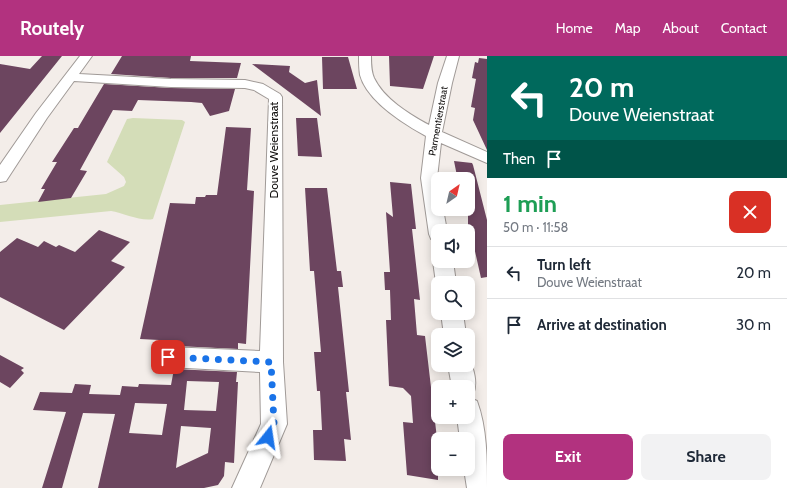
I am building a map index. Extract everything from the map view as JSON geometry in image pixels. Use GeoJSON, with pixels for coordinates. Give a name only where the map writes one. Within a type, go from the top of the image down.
{"type":"FeatureCollection","features":[{"type":"Feature","properties":{"kind":"street"},"geometry":{"type":"LineString","coordinates":[[3,169],[86,56]]}},
{"type":"Feature","properties":{"kind":"street"},"geometry":{"type":"LineString","coordinates":[[365,56],[365,70],[368,78],[379,94],[400,113],[434,134],[487,158]]}},
{"type":"Feature","properties":{"kind":"street","name":"Parmentierstraat"},"geometry":{"type":"LineString","coordinates":[[436,224],[428,178],[434,134],[445,83],[453,56]]}},
{"type":"Feature","properties":{"kind":"street","name":"Douve Weienstraat"},"geometry":{"type":"LineString","coordinates":[[70,77],[171,83],[245,84],[258,87],[275,97],[271,362],[274,424],[246,488]]}},
{"type":"Feature","properties":{"kind":"street"},"geometry":{"type":"LineString","coordinates":[[168,357],[271,362]]}},
{"type":"Feature","properties":{"kind":"street"},"geometry":{"type":"LineString","coordinates":[[471,424],[482,488]]}},
{"type":"Feature","properties":{"kind":"green space"},"geometry":{"type":"Polygon","coordinates":[[[127,119],[182,120],[185,122],[153,219],[143,219],[111,211],[0,222],[0,205],[106,194],[124,186],[126,182],[124,177],[107,162],[127,119]]]}},
{"type":"Feature","properties":{"kind":"building"},"geometry":{"type":"Polygon","coordinates":[[[42,56],[62,56],[0,133],[0,64],[30,69],[42,56]]]}},
{"type":"Feature","properties":{"kind":"building"},"geometry":{"type":"Polygon","coordinates":[[[122,56],[191,56],[190,61],[241,63],[237,78],[171,78],[111,74],[122,56]]]}},
{"type":"Feature","properties":{"kind":"building"},"geometry":{"type":"Polygon","coordinates":[[[389,56],[434,56],[423,89],[390,86],[389,56]]]}},
{"type":"Feature","properties":{"kind":"building"},"geometry":{"type":"Polygon","coordinates":[[[322,57],[348,57],[357,89],[323,89],[322,57]]]}},
{"type":"Feature","properties":{"kind":"building"},"geometry":{"type":"Polygon","coordinates":[[[479,58],[487,59],[487,150],[473,120],[475,108],[471,107],[476,79],[472,78],[475,62],[478,63],[479,58]]]}},
{"type":"Feature","properties":{"kind":"building"},"geometry":{"type":"Polygon","coordinates":[[[252,64],[290,66],[289,72],[305,83],[317,80],[321,116],[252,64]]]}},
{"type":"Feature","properties":{"kind":"building"},"geometry":{"type":"Polygon","coordinates":[[[104,84],[171,88],[235,89],[229,111],[210,116],[202,103],[191,102],[138,100],[132,111],[113,110],[80,170],[87,171],[71,198],[38,202],[45,189],[41,189],[57,162],[52,162],[74,128],[78,128],[104,84]]]}},
{"type":"Feature","properties":{"kind":"building"},"geometry":{"type":"Polygon","coordinates":[[[296,118],[317,118],[322,157],[298,156],[296,118]]]}},
{"type":"Feature","properties":{"kind":"building"},"geometry":{"type":"Polygon","coordinates":[[[226,127],[251,128],[247,190],[254,191],[246,344],[238,343],[238,349],[177,346],[178,341],[140,339],[170,203],[195,204],[196,197],[217,195],[226,127]]]}},
{"type":"Feature","properties":{"kind":"building"},"geometry":{"type":"Polygon","coordinates":[[[454,161],[472,163],[475,172],[456,172],[454,161]]]}},
{"type":"Feature","properties":{"kind":"building"},"geometry":{"type":"Polygon","coordinates":[[[475,173],[487,220],[487,277],[481,278],[475,251],[475,224],[468,224],[468,216],[475,216],[475,173]]]}},
{"type":"Feature","properties":{"kind":"building"},"geometry":{"type":"Polygon","coordinates":[[[390,182],[411,184],[416,229],[412,229],[420,300],[414,299],[417,335],[425,336],[431,387],[431,424],[435,424],[436,432],[431,432],[431,476],[438,476],[438,480],[407,475],[403,422],[413,423],[411,396],[403,388],[389,386],[386,320],[391,320],[390,290],[385,290],[384,272],[390,272],[386,212],[393,217],[390,182]]]}},
{"type":"Feature","properties":{"kind":"building"},"geometry":{"type":"Polygon","coordinates":[[[305,188],[327,188],[337,271],[341,271],[343,287],[338,287],[349,392],[346,392],[351,440],[344,439],[346,461],[314,460],[313,430],[322,430],[320,391],[317,391],[314,352],[321,352],[314,271],[310,271],[305,188]]]}},
{"type":"Feature","properties":{"kind":"building"},"geometry":{"type":"Polygon","coordinates":[[[99,230],[130,242],[111,261],[125,267],[64,330],[0,297],[0,252],[17,238],[38,247],[44,241],[56,247],[59,245],[75,252],[99,230]]]}},
{"type":"Feature","properties":{"kind":"building"},"geometry":{"type":"Polygon","coordinates":[[[0,355],[24,368],[21,370],[24,373],[10,388],[0,382],[0,355]]]}},
{"type":"Feature","properties":{"kind":"building"},"geometry":{"type":"Polygon","coordinates":[[[174,369],[237,372],[236,382],[238,382],[234,463],[225,462],[224,476],[218,485],[204,488],[98,488],[115,414],[83,413],[62,488],[42,488],[66,412],[33,410],[40,392],[72,393],[75,384],[91,385],[89,394],[120,395],[122,386],[138,387],[139,384],[171,385],[174,369]],[[187,381],[184,410],[216,411],[219,382],[187,381]],[[135,403],[129,433],[162,435],[167,404],[135,403]],[[181,426],[176,468],[208,453],[211,428],[181,426]]]}},
{"type":"Feature","properties":{"kind":"route"},"geometry":{"type":"LineString","coordinates":[[168,357],[271,362],[274,424],[268,437]]}}]}
